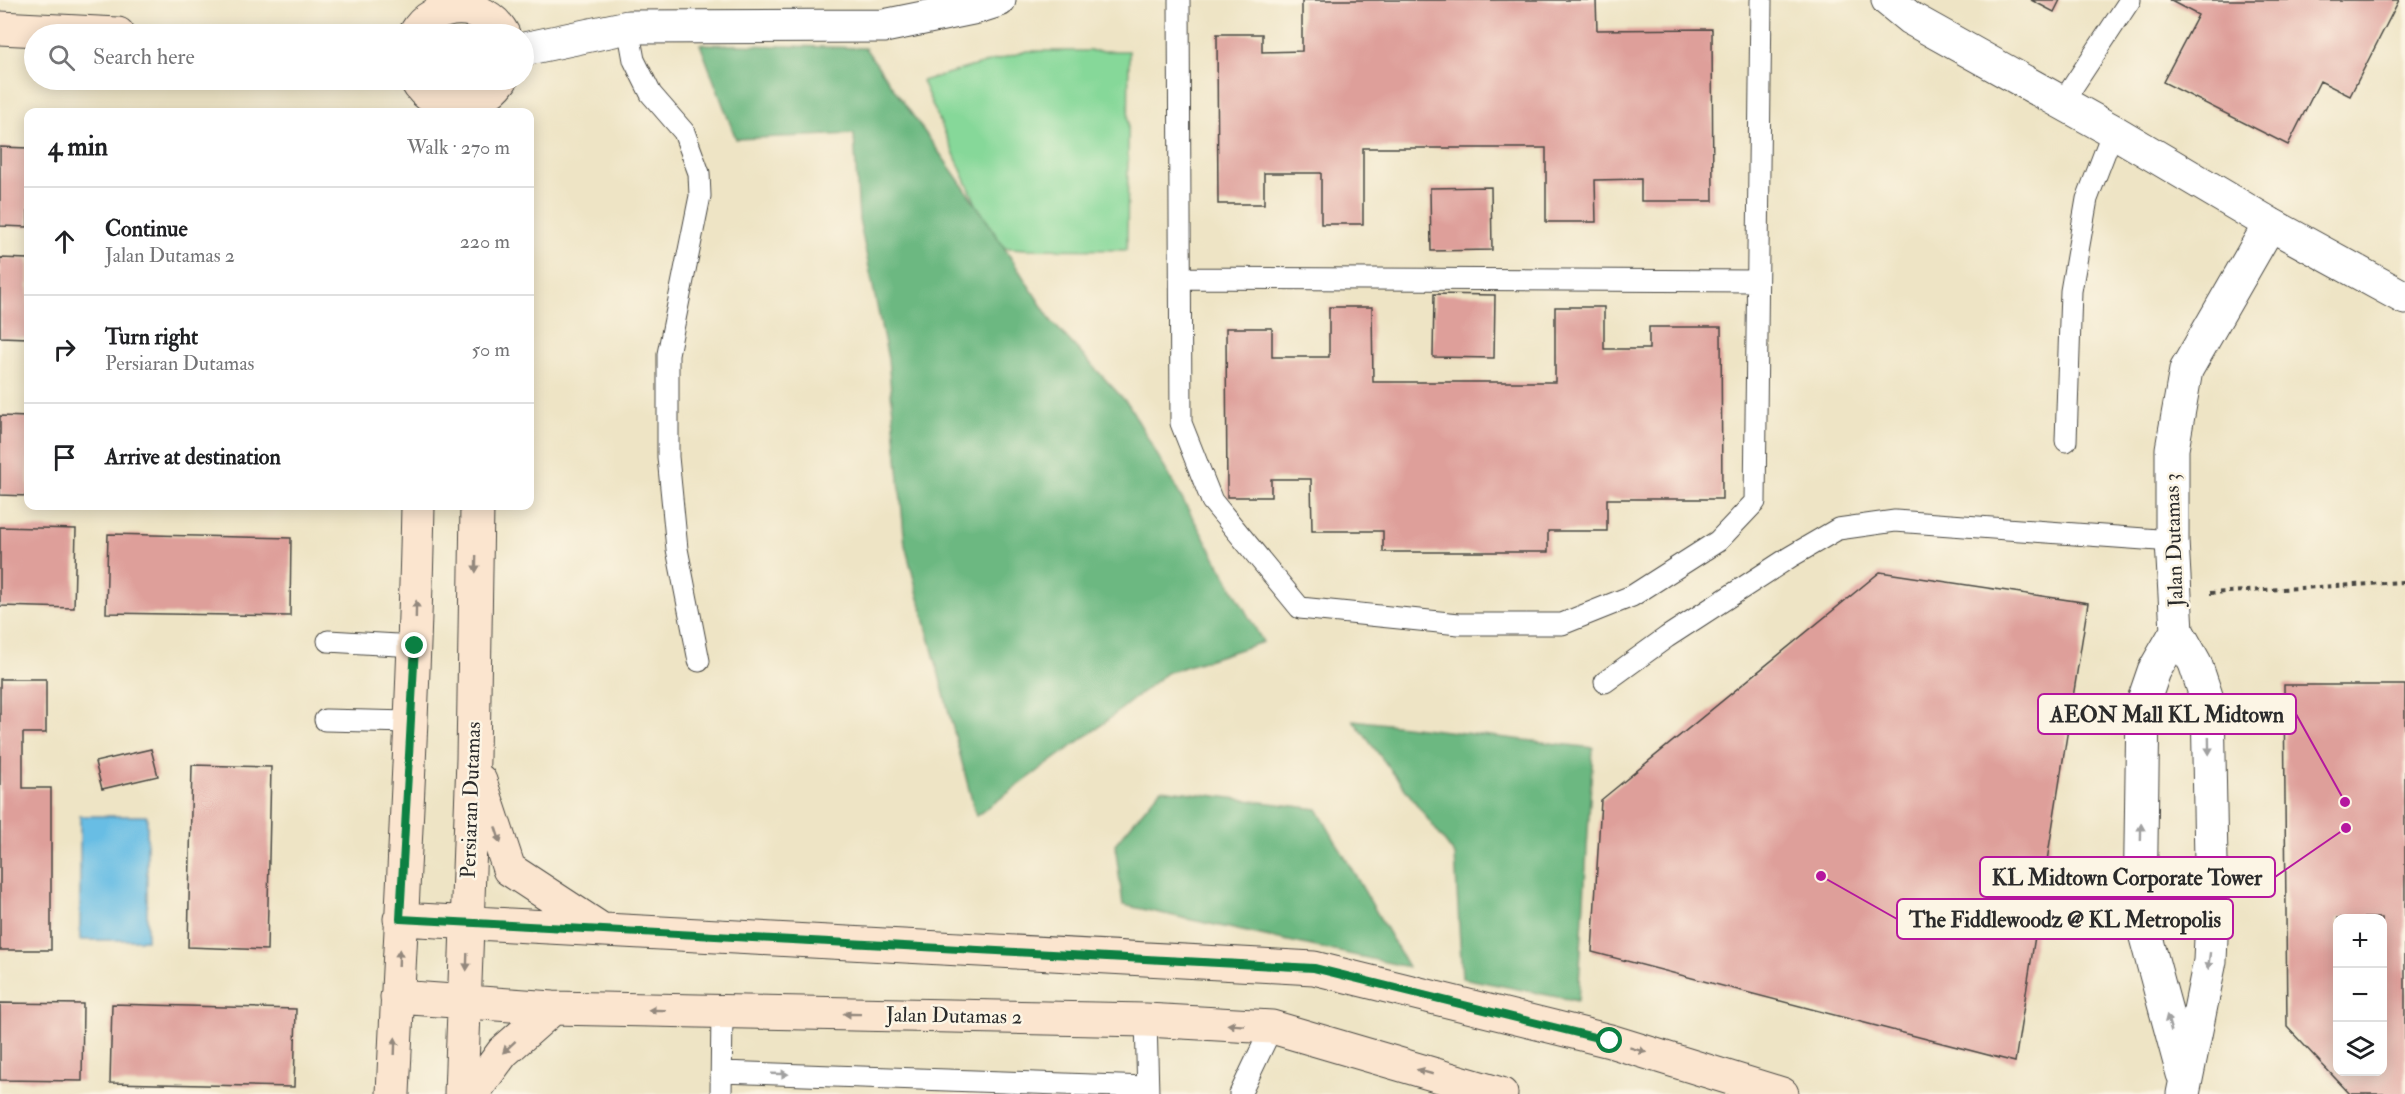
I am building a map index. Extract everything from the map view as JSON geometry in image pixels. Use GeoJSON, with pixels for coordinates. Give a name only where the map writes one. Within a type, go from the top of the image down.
{"type":"FeatureCollection","features":[{"type":"Feature","properties":{"kind":"street"},"geometry":{"type":"LineString","coordinates":[[534,47],[628,27],[884,26],[977,7],[999,0]]}},
{"type":"Feature","properties":{"kind":"street"},"geometry":{"type":"LineString","coordinates":[[1888,0],[1910,18],[2113,131],[2270,224],[2405,298]]}},
{"type":"Feature","properties":{"kind":"street"},"geometry":{"type":"LineString","coordinates":[[421,24],[435,12],[450,4],[479,10],[496,24]]}},
{"type":"Feature","properties":{"kind":"street"},"geometry":{"type":"LineString","coordinates":[[0,28],[24,29]]}},
{"type":"Feature","properties":{"kind":"street"},"geometry":{"type":"LineString","coordinates":[[424,95],[455,104],[469,103],[489,96]]}},
{"type":"Feature","properties":{"kind":"street","name":"Jalan Dutamas 3"},"geometry":{"type":"LineString","coordinates":[[2182,1090],[2210,961],[2212,915],[2208,702],[2194,663],[2177,631],[2172,541],[2172,449],[2186,370],[2270,224]]}},
{"type":"Feature","properties":{"kind":"street"},"geometry":{"type":"LineString","coordinates":[[393,1094],[415,646],[418,510]]}},
{"type":"Feature","properties":{"kind":"street","name":"Persiaran Dutamas"},"geometry":{"type":"LineString","coordinates":[[461,1094],[473,759],[477,510]]}},
{"type":"Feature","properties":{"kind":"street","name":"Jalan Dutamas 3"},"geometry":{"type":"LineString","coordinates":[[2177,631],[2154,671],[2143,703],[2140,915],[2182,1090]]}},
{"type":"Feature","properties":{"kind":"street"},"geometry":{"type":"LineString","coordinates":[[473,759],[509,869],[603,931]]}},
{"type":"Feature","properties":{"kind":"street"},"geometry":{"type":"LineString","coordinates":[[400,919],[1314,968],[1610,1041],[1782,1094]]}},
{"type":"Feature","properties":{"kind":"street","name":"Jalan Dutamas 2"},"geometry":{"type":"LineString","coordinates":[[397,997],[553,1008],[1146,1020],[1272,1027],[1501,1094]]}},
{"type":"Feature","properties":{"kind":"street"},"geometry":{"type":"LineString","coordinates":[[472,1094],[503,1052],[553,1008]]}},
{"type":"Feature","properties":{"kind":"lane"},"geometry":{"type":"LineString","coordinates":[[1179,0],[1181,423],[1212,501],[1300,608],[1459,624],[1562,624],[1632,596],[1718,541],[1755,502],[1758,428],[1756,281],[1761,0]]}},
{"type":"Feature","properties":{"kind":"lane"},"geometry":{"type":"LineString","coordinates":[[2062,103],[2130,0]]}},
{"type":"Feature","properties":{"kind":"lane"},"geometry":{"type":"LineString","coordinates":[[628,27],[634,60],[651,94],[684,132],[699,173],[700,196],[668,354],[668,457],[677,549],[699,661]]}},
{"type":"Feature","properties":{"kind":"lane"},"geometry":{"type":"LineString","coordinates":[[2066,441],[2071,291],[2087,199],[2113,131]]}},
{"type":"Feature","properties":{"kind":"lane"},"geometry":{"type":"LineString","coordinates":[[1180,278],[1756,281]]}},
{"type":"Feature","properties":{"kind":"lane"},"geometry":{"type":"LineString","coordinates":[[1605,682],[1790,557],[1838,530],[1896,521],[2172,541]]}},
{"type":"Feature","properties":{"kind":"lane"},"geometry":{"type":"LineString","coordinates":[[328,641],[415,646]]}},
{"type":"Feature","properties":{"kind":"lane"},"geometry":{"type":"LineString","coordinates":[[325,720],[410,722]]}},
{"type":"Feature","properties":{"kind":"lane"},"geometry":{"type":"LineString","coordinates":[[721,1094],[722,1011]]}},
{"type":"Feature","properties":{"kind":"lane"},"geometry":{"type":"LineString","coordinates":[[722,1072],[1148,1090],[1146,1020]]}},
{"type":"Feature","properties":{"kind":"lane"},"geometry":{"type":"LineString","coordinates":[[1240,1094],[1272,1027]]}},
{"type":"Feature","properties":{"kind":"path"},"geometry":{"type":"LineString","coordinates":[[2176,595],[2405,582]]}},
{"type":"Feature","properties":{"kind":"green space"},"geometry":{"type":"Polygon","coordinates":[[[700,44],[865,48],[982,213],[1052,322],[1129,405],[1263,642],[1166,673],[1099,727],[976,816],[905,545],[888,359],[859,219],[854,134],[736,139],[700,44]]]}},
{"type":"Feature","properties":{"kind":"green space"},"geometry":{"type":"Polygon","coordinates":[[[1027,51],[1129,51],[1127,250],[995,247],[922,81],[1027,51]]]}},
{"type":"Feature","properties":{"kind":"green space"},"geometry":{"type":"Polygon","coordinates":[[[1353,720],[1593,748],[1578,1001],[1462,978],[1455,855],[1353,720]]]}},
{"type":"Feature","properties":{"kind":"green space"},"geometry":{"type":"Polygon","coordinates":[[[1161,789],[1317,809],[1408,967],[1123,905],[1115,844],[1161,789]]]}},
{"type":"Feature","properties":{"kind":"water"},"geometry":{"type":"Polygon","coordinates":[[[80,816],[147,816],[147,940],[80,940],[80,816]]]}},
{"type":"Feature","properties":{"kind":"building"},"geometry":{"type":"Polygon","coordinates":[[[1302,0],[1596,0],[1597,30],[1712,29],[1713,201],[1641,201],[1641,179],[1595,180],[1596,222],[1546,222],[1546,148],[1363,148],[1363,224],[1321,224],[1321,173],[1264,173],[1264,204],[1218,204],[1217,34],[1262,34],[1262,52],[1302,51],[1302,0]]]}},
{"type":"Feature","properties":{"kind":"building"},"geometry":{"type":"Polygon","coordinates":[[[2031,0],[2060,0],[2054,12],[2031,0]]]}},
{"type":"Feature","properties":{"kind":"building"},"geometry":{"type":"Polygon","coordinates":[[[2169,0],[2399,0],[2350,96],[2320,81],[2288,145],[2163,82],[2198,15],[2169,0]]]}},
{"type":"Feature","properties":{"kind":"building"},"geometry":{"type":"Polygon","coordinates":[[[0,147],[24,148],[24,227],[0,226],[0,147]]]}},
{"type":"Feature","properties":{"kind":"building"},"geometry":{"type":"Polygon","coordinates":[[[1491,187],[1492,250],[1431,251],[1430,188],[1491,187]]]}},
{"type":"Feature","properties":{"kind":"building"},"geometry":{"type":"Polygon","coordinates":[[[0,258],[24,259],[24,338],[0,337],[0,258]]]}},
{"type":"Feature","properties":{"kind":"building"},"geometry":{"type":"Polygon","coordinates":[[[1434,294],[1495,295],[1494,358],[1433,357],[1434,294]]]}},
{"type":"Feature","properties":{"kind":"building"},"geometry":{"type":"Polygon","coordinates":[[[1329,307],[1372,307],[1373,382],[1555,382],[1555,307],[1604,307],[1604,349],[1649,349],[1649,327],[1721,327],[1722,499],[1607,499],[1607,531],[1548,531],[1548,552],[1383,552],[1383,531],[1312,531],[1311,479],[1271,479],[1271,497],[1227,497],[1226,328],[1272,328],[1272,357],[1329,357],[1329,307]]]}},
{"type":"Feature","properties":{"kind":"building"},"geometry":{"type":"Polygon","coordinates":[[[0,416],[24,417],[24,496],[0,495],[0,416]]]}},
{"type":"Feature","properties":{"kind":"building"},"geometry":{"type":"Polygon","coordinates":[[[0,527],[76,529],[74,608],[0,606],[0,527]]]}},
{"type":"Feature","properties":{"kind":"building"},"geometry":{"type":"Polygon","coordinates":[[[108,534],[291,538],[290,616],[106,613],[108,534]]]}},
{"type":"Feature","properties":{"kind":"building"},"geometry":{"type":"Polygon","coordinates":[[[1880,572],[2088,603],[2015,1062],[1592,952],[1601,800],[1880,572]]]}},
{"type":"Feature","properties":{"kind":"building"},"geometry":{"type":"Polygon","coordinates":[[[0,679],[46,679],[46,733],[23,733],[23,788],[51,788],[51,950],[0,950],[0,679]]]}},
{"type":"Feature","properties":{"kind":"building"},"geometry":{"type":"Polygon","coordinates":[[[2284,685],[2405,685],[2405,1094],[2350,1094],[2333,1076],[2387,1076],[2387,914],[2333,914],[2333,1076],[2287,1027],[2284,685]]]}},
{"type":"Feature","properties":{"kind":"building"},"geometry":{"type":"Polygon","coordinates":[[[151,749],[158,776],[102,789],[95,762],[151,749]]]}},
{"type":"Feature","properties":{"kind":"building"},"geometry":{"type":"Polygon","coordinates":[[[192,765],[271,767],[267,950],[188,947],[192,765]]]}},
{"type":"Feature","properties":{"kind":"building"},"geometry":{"type":"Polygon","coordinates":[[[0,1003],[83,1004],[82,1081],[0,1080],[0,1003]]]}},
{"type":"Feature","properties":{"kind":"building"},"geometry":{"type":"Polygon","coordinates":[[[112,1004],[296,1009],[294,1087],[110,1083],[112,1004]]]}},
{"type":"Feature","properties":{"kind":"place","name":"AEON Mall KL Midtown"},"geometry":{"type":"Point","coordinates":[2345,802]}},
{"type":"Feature","properties":{"kind":"place","name":"KL Midtown Corporate Tower"},"geometry":{"type":"Point","coordinates":[2346,828]}},
{"type":"Feature","properties":{"kind":"place","name":"The Fiddlewoodz @ KL Metropolis"},"geometry":{"type":"Point","coordinates":[1821,876]}},
{"type":"Feature","properties":{"kind":"route"},"geometry":{"type":"LineString","coordinates":[[415,646],[400,919],[1314,968],[1610,1041]]}}]}
